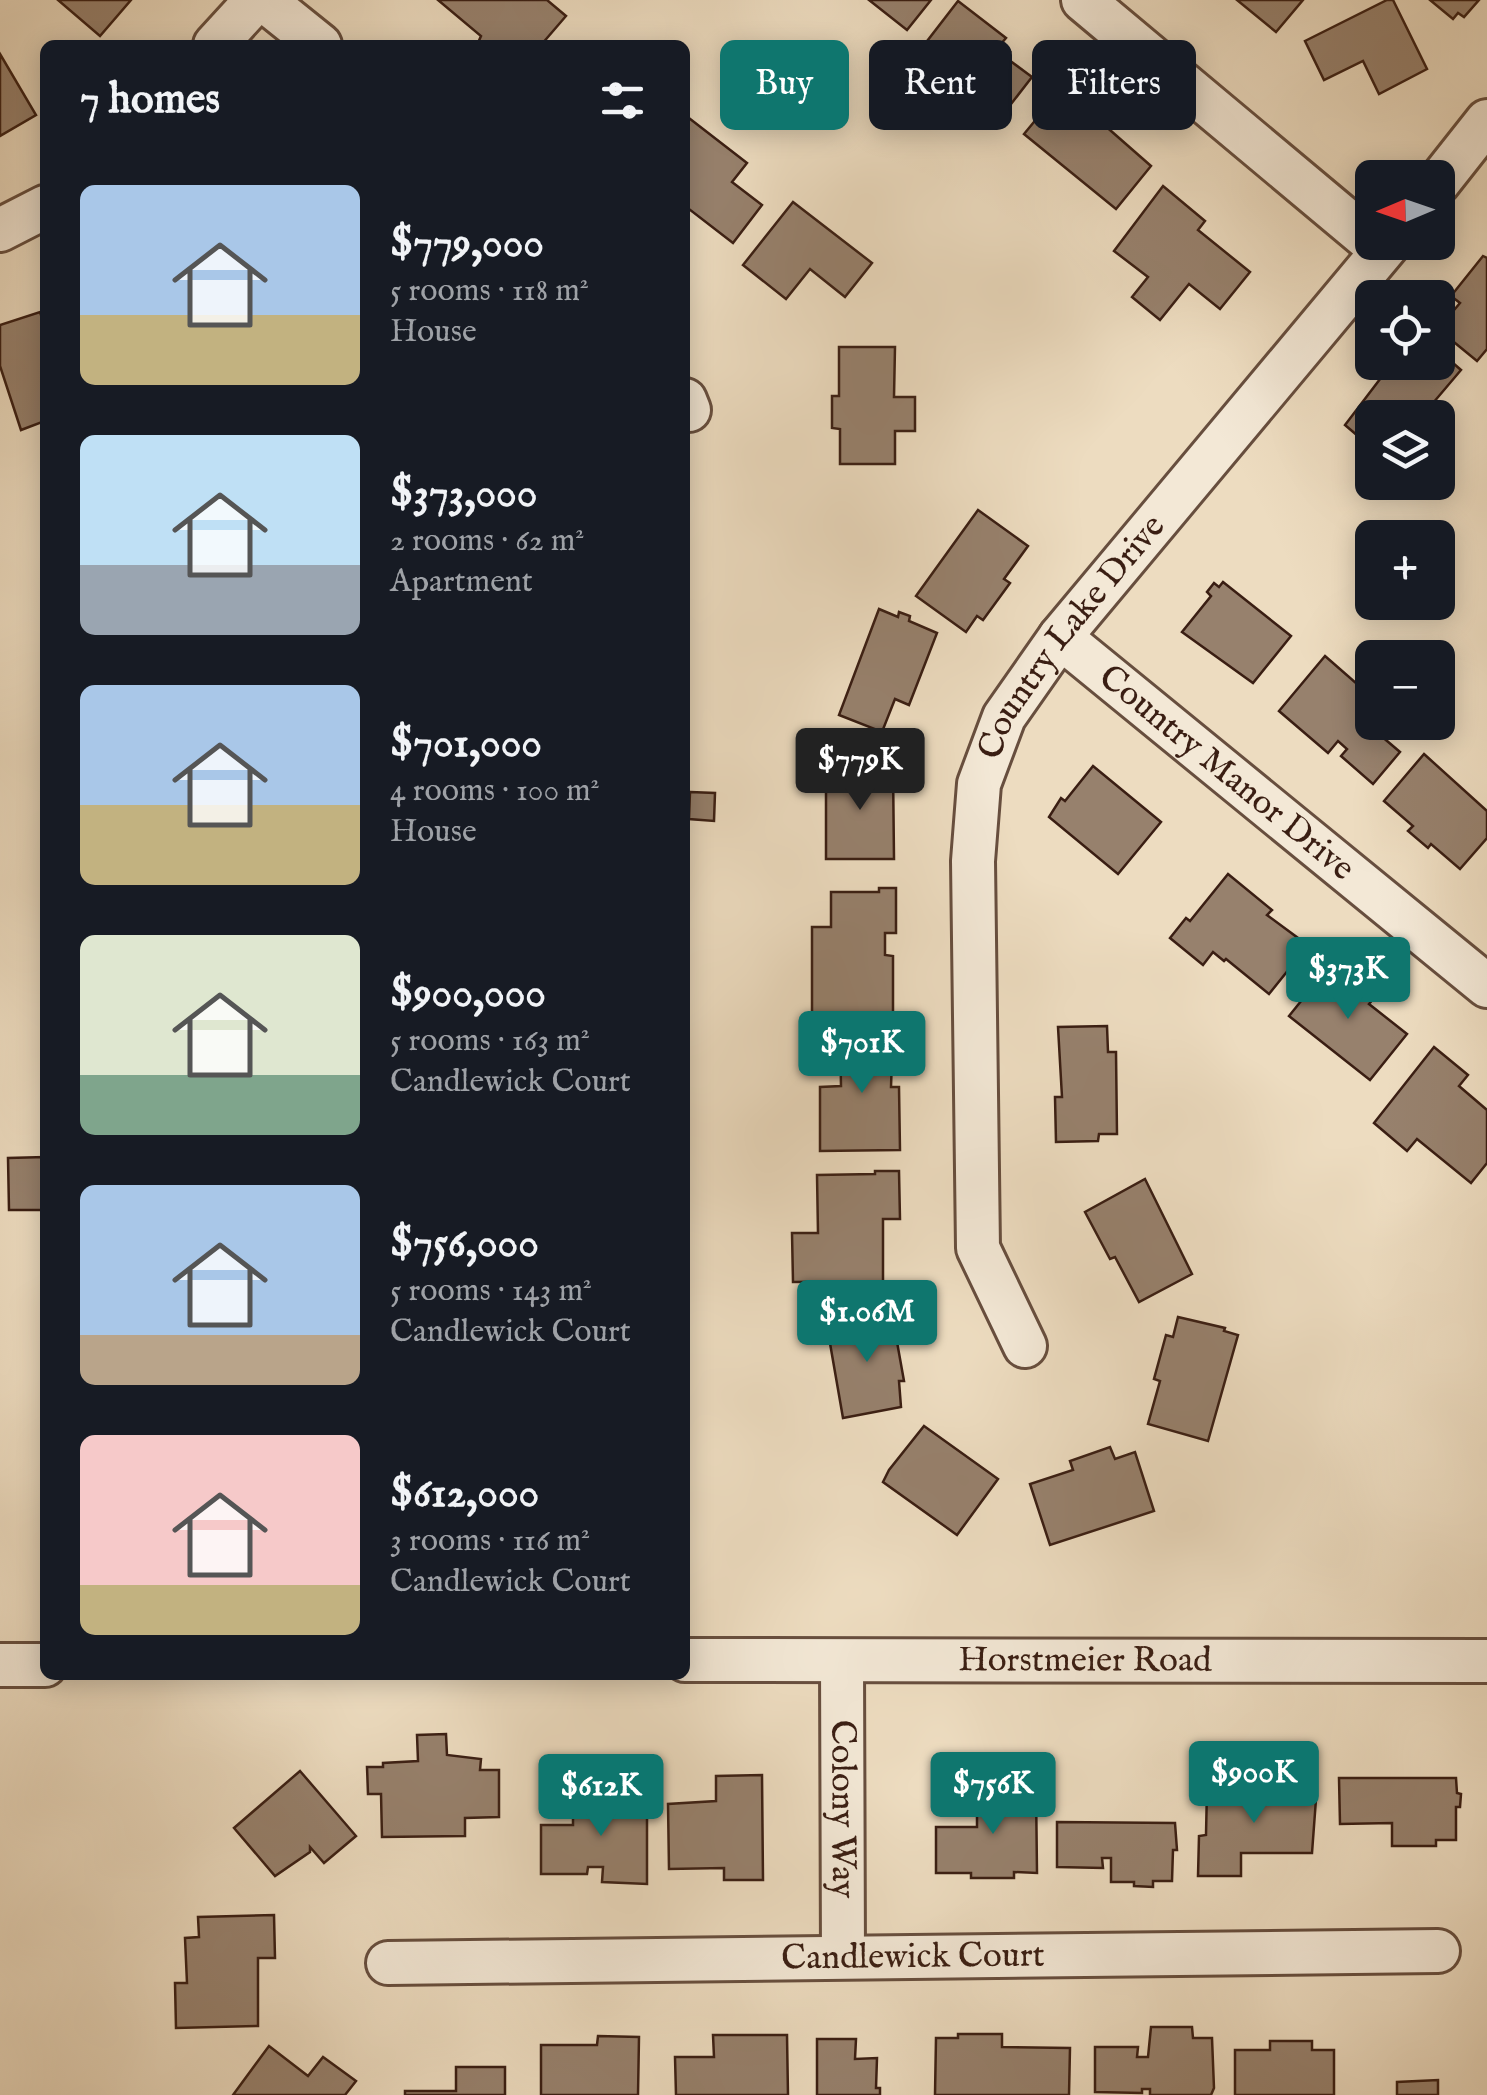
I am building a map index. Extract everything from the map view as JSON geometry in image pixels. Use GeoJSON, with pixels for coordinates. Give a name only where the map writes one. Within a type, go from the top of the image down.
{"type":"FeatureCollection","features":[{"type":"Feature","properties":{"kind":"street"},"geometry":{"type":"LineString","coordinates":[[219,40],[256,0]]}},
{"type":"Feature","properties":{"kind":"street"},"geometry":{"type":"LineString","coordinates":[[264,0],[314,40]]}},
{"type":"Feature","properties":{"kind":"street"},"geometry":{"type":"LineString","coordinates":[[1083,0],[1355,224]]}},
{"type":"Feature","properties":{"kind":"street"},"geometry":{"type":"LineString","coordinates":[[1455,161],[1487,120]]}},
{"type":"Feature","properties":{"kind":"street"},"geometry":{"type":"LineString","coordinates":[[0,230],[40,210]]}},
{"type":"Feature","properties":{"kind":"street","name":"Country Lake Drive"},"geometry":{"type":"LineString","coordinates":[[1025,1346],[978,1248],[973,861],[979,784],[1004,717],[1060,637],[1368,260]]}},
{"type":"Feature","properties":{"kind":"street","name":"Country Manor Drive"},"geometry":{"type":"LineString","coordinates":[[1060,637],[1484,976]]}},
{"type":"Feature","properties":{"kind":"street","name":"Horstmeier Road"},"geometry":{"type":"LineString","coordinates":[[690,1660],[1487,1661]]}},
{"type":"Feature","properties":{"kind":"street","name":"Colony Way"},"geometry":{"type":"LineString","coordinates":[[842,1661],[843,1957]]}},
{"type":"Feature","properties":{"kind":"street"},"geometry":{"type":"LineString","coordinates":[[0,1665],[40,1665]]}},
{"type":"Feature","properties":{"kind":"street","name":"Candlewick Court"},"geometry":{"type":"LineString","coordinates":[[388,1963],[1438,1951]]}},
{"type":"Feature","properties":{"kind":"building"},"geometry":{"type":"Polygon","coordinates":[[[58,0],[131,0],[100,36],[58,0]]]}},
{"type":"Feature","properties":{"kind":"building"},"geometry":{"type":"Polygon","coordinates":[[[438,0],[547,0],[566,16],[545,40],[479,40],[481,36],[438,0]]]}},
{"type":"Feature","properties":{"kind":"building"},"geometry":{"type":"Polygon","coordinates":[[[869,0],[931,0],[907,30],[869,0]]]}},
{"type":"Feature","properties":{"kind":"building"},"geometry":{"type":"Polygon","coordinates":[[[1237,0],[1303,0],[1276,32],[1237,0]]]}},
{"type":"Feature","properties":{"kind":"building"},"geometry":{"type":"Polygon","coordinates":[[[1393,0],[1427,69],[1379,94],[1363,61],[1324,80],[1305,41],[1393,0]]]}},
{"type":"Feature","properties":{"kind":"building"},"geometry":{"type":"Polygon","coordinates":[[[1430,0],[1479,0],[1464,17],[1458,13],[1453,19],[1430,0]]]}},
{"type":"Feature","properties":{"kind":"building"},"geometry":{"type":"Polygon","coordinates":[[[958,1],[1006,38],[1004,40],[928,40],[958,1]]]}},
{"type":"Feature","properties":{"kind":"building"},"geometry":{"type":"Polygon","coordinates":[[[0,54],[36,115],[0,136],[0,54]]]}},
{"type":"Feature","properties":{"kind":"building"},"geometry":{"type":"Polygon","coordinates":[[[1012,62],[1032,77],[1012,103],[1012,62]]]}},
{"type":"Feature","properties":{"kind":"building"},"geometry":{"type":"Polygon","coordinates":[[[690,119],[747,163],[732,182],[762,205],[733,243],[690,210],[690,119]]]}},
{"type":"Feature","properties":{"kind":"building"},"geometry":{"type":"Polygon","coordinates":[[[1032,124],[1032,130],[1110,130],[1151,166],[1116,209],[1024,134],[1032,124]]]}},
{"type":"Feature","properties":{"kind":"building"},"geometry":{"type":"Polygon","coordinates":[[[1163,186],[1205,221],[1198,230],[1250,272],[1220,309],[1189,284],[1160,320],[1132,297],[1148,277],[1114,251],[1163,186]]]}},
{"type":"Feature","properties":{"kind":"building"},"geometry":{"type":"Polygon","coordinates":[[[793,202],[872,263],[845,297],[810,269],[786,299],[743,265],[793,202]]]}},
{"type":"Feature","properties":{"kind":"building"},"geometry":{"type":"Polygon","coordinates":[[[1483,256],[1487,258],[1487,349],[1477,361],[1455,343],[1455,309],[1460,303],[1455,299],[1455,291],[1483,256]]]}},
{"type":"Feature","properties":{"kind":"building"},"geometry":{"type":"Polygon","coordinates":[[[40,312],[40,423],[21,430],[0,366],[0,325],[40,312]]]}},
{"type":"Feature","properties":{"kind":"building"},"geometry":{"type":"Polygon","coordinates":[[[839,347],[895,347],[894,397],[915,397],[915,431],[895,431],[895,464],[840,464],[840,429],[832,428],[832,396],[839,396],[839,347]]]}},
{"type":"Feature","properties":{"kind":"building"},"geometry":{"type":"Polygon","coordinates":[[[1379,380],[1453,380],[1436,400],[1364,400],[1379,380]]]}},
{"type":"Feature","properties":{"kind":"building"},"geometry":{"type":"Polygon","coordinates":[[[1355,412],[1355,434],[1345,425],[1355,412]]]}},
{"type":"Feature","properties":{"kind":"building"},"geometry":{"type":"Polygon","coordinates":[[[978,510],[1028,546],[1004,579],[1010,583],[983,620],[977,616],[966,632],[916,596],[978,510]]]}},
{"type":"Feature","properties":{"kind":"building"},"geometry":{"type":"Polygon","coordinates":[[[1223,582],[1291,636],[1253,683],[1182,632],[1211,596],[1207,592],[1214,583],[1219,587],[1223,582]]]}},
{"type":"Feature","properties":{"kind":"building"},"geometry":{"type":"Polygon","coordinates":[[[879,609],[898,617],[899,612],[910,616],[909,621],[937,633],[909,705],[895,699],[882,732],[839,715],[879,609]]]}},
{"type":"Feature","properties":{"kind":"building"},"geometry":{"type":"Polygon","coordinates":[[[1325,656],[1355,682],[1355,740],[1386,740],[1400,752],[1373,784],[1341,756],[1347,749],[1338,741],[1328,753],[1279,711],[1325,656]]]}},
{"type":"Feature","properties":{"kind":"building"},"geometry":{"type":"Polygon","coordinates":[[[1424,754],[1487,811],[1487,838],[1460,869],[1431,844],[1428,848],[1408,831],[1413,826],[1384,801],[1424,754]]]}},
{"type":"Feature","properties":{"kind":"building"},"geometry":{"type":"Polygon","coordinates":[[[1093,766],[1161,822],[1118,874],[1049,817],[1061,798],[1065,801],[1093,766]]]}},
{"type":"Feature","properties":{"kind":"building"},"geometry":{"type":"Polygon","coordinates":[[[893,767],[894,859],[826,859],[826,768],[893,767]]]}},
{"type":"Feature","properties":{"kind":"building"},"geometry":{"type":"Polygon","coordinates":[[[690,792],[715,793],[714,821],[690,819],[690,792]]]}},
{"type":"Feature","properties":{"kind":"building"},"geometry":{"type":"Polygon","coordinates":[[[1228,874],[1272,910],[1267,915],[1306,948],[1269,994],[1226,959],[1213,952],[1203,965],[1170,938],[1186,918],[1190,921],[1228,874]]]}},
{"type":"Feature","properties":{"kind":"building"},"geometry":{"type":"Polygon","coordinates":[[[879,888],[896,888],[896,933],[885,933],[885,955],[893,956],[893,1015],[812,1014],[812,927],[831,927],[831,892],[879,892],[879,888]]]}},
{"type":"Feature","properties":{"kind":"building"},"geometry":{"type":"Polygon","coordinates":[[[1331,964],[1374,998],[1369,1004],[1407,1034],[1370,1080],[1289,1016],[1331,964]]]}},
{"type":"Feature","properties":{"kind":"building"},"geometry":{"type":"Polygon","coordinates":[[[1107,1026],[1108,1052],[1116,1052],[1117,1134],[1099,1134],[1098,1141],[1056,1142],[1055,1097],[1062,1097],[1058,1027],[1107,1026]]]}},
{"type":"Feature","properties":{"kind":"building"},"geometry":{"type":"Polygon","coordinates":[[[840,1029],[893,1029],[891,1087],[899,1087],[900,1150],[820,1151],[820,1087],[841,1086],[840,1029]]]}},
{"type":"Feature","properties":{"kind":"building"},"geometry":{"type":"Polygon","coordinates":[[[1434,1047],[1468,1075],[1459,1086],[1487,1110],[1487,1163],[1471,1183],[1417,1139],[1407,1151],[1374,1123],[1434,1047]]]}},
{"type":"Feature","properties":{"kind":"building"},"geometry":{"type":"Polygon","coordinates":[[[40,1157],[40,1210],[9,1210],[8,1158],[40,1157]]]}},
{"type":"Feature","properties":{"kind":"building"},"geometry":{"type":"Polygon","coordinates":[[[899,1171],[900,1219],[883,1219],[883,1281],[793,1282],[792,1233],[818,1233],[817,1175],[899,1171]]]}},
{"type":"Feature","properties":{"kind":"building"},"geometry":{"type":"Polygon","coordinates":[[[1145,1179],[1192,1274],[1139,1302],[1085,1212],[1145,1179]]]}},
{"type":"Feature","properties":{"kind":"building"},"geometry":{"type":"Polygon","coordinates":[[[892,1314],[904,1381],[899,1381],[901,1407],[843,1418],[827,1326],[848,1319],[849,1322],[892,1314]]]}},
{"type":"Feature","properties":{"kind":"building"},"geometry":{"type":"Polygon","coordinates":[[[1178,1317],[1238,1335],[1208,1441],[1148,1424],[1160,1381],[1154,1379],[1166,1335],[1173,1337],[1178,1317]]]}},
{"type":"Feature","properties":{"kind":"building"},"geometry":{"type":"Polygon","coordinates":[[[924,1426],[998,1479],[957,1535],[883,1482],[924,1426]]]}},
{"type":"Feature","properties":{"kind":"building"},"geometry":{"type":"Polygon","coordinates":[[[1110,1447],[1115,1459],[1135,1452],[1154,1511],[1050,1545],[1030,1484],[1073,1470],[1070,1461],[1110,1447]]]}},
{"type":"Feature","properties":{"kind":"building"},"geometry":{"type":"Polygon","coordinates":[[[446,1734],[447,1755],[481,1759],[480,1770],[499,1770],[499,1817],[465,1818],[465,1836],[382,1837],[381,1794],[368,1794],[367,1767],[418,1761],[417,1735],[446,1734]]]}},
{"type":"Feature","properties":{"kind":"building"},"geometry":{"type":"Polygon","coordinates":[[[300,1771],[356,1836],[324,1863],[310,1847],[310,1852],[275,1876],[234,1828],[300,1771]]]}},
{"type":"Feature","properties":{"kind":"building"},"geometry":{"type":"Polygon","coordinates":[[[762,1775],[763,1880],[724,1880],[724,1868],[669,1869],[668,1804],[716,1801],[716,1776],[762,1775]]]}},
{"type":"Feature","properties":{"kind":"building"},"geometry":{"type":"Polygon","coordinates":[[[1339,1778],[1456,1778],[1457,1793],[1461,1794],[1460,1807],[1456,1807],[1456,1840],[1436,1840],[1436,1846],[1392,1846],[1392,1823],[1340,1824],[1339,1778]]]}},
{"type":"Feature","properties":{"kind":"building"},"geometry":{"type":"Polygon","coordinates":[[[1252,1785],[1252,1789],[1313,1788],[1316,1799],[1312,1853],[1241,1853],[1241,1876],[1198,1876],[1199,1836],[1206,1835],[1207,1788],[1252,1785]]]}},
{"type":"Feature","properties":{"kind":"building"},"geometry":{"type":"Polygon","coordinates":[[[619,1788],[647,1792],[647,1884],[602,1882],[603,1867],[588,1867],[587,1874],[541,1874],[541,1825],[573,1825],[573,1801],[603,1801],[603,1793],[619,1793],[619,1788]]]}},
{"type":"Feature","properties":{"kind":"building"},"geometry":{"type":"Polygon","coordinates":[[[1036,1788],[1037,1873],[1014,1872],[1014,1878],[971,1878],[971,1873],[936,1873],[936,1827],[977,1827],[977,1789],[1036,1788]]]}},
{"type":"Feature","properties":{"kind":"building"},"geometry":{"type":"Polygon","coordinates":[[[1057,1822],[1175,1823],[1177,1850],[1173,1850],[1172,1881],[1153,1881],[1153,1887],[1111,1882],[1111,1858],[1102,1858],[1103,1868],[1057,1867],[1057,1822]]]}},
{"type":"Feature","properties":{"kind":"building"},"geometry":{"type":"Polygon","coordinates":[[[274,1915],[275,1958],[258,1958],[258,2026],[176,2028],[175,1983],[187,1983],[185,1938],[199,1937],[198,1917],[274,1915]]]}},
{"type":"Feature","properties":{"kind":"building"},"geometry":{"type":"Polygon","coordinates":[[[1151,2027],[1192,2027],[1193,2038],[1212,2038],[1211,2095],[1150,2095],[1150,2089],[1142,2089],[1142,2093],[1095,2092],[1095,2047],[1138,2047],[1137,2057],[1148,2057],[1151,2027]]]}},
{"type":"Feature","properties":{"kind":"building"},"geometry":{"type":"Polygon","coordinates":[[[958,2034],[1002,2034],[1002,2047],[1070,2048],[1069,2095],[935,2095],[936,2038],[958,2038],[958,2034]]]}},
{"type":"Feature","properties":{"kind":"building"},"geometry":{"type":"Polygon","coordinates":[[[713,2035],[787,2035],[788,2095],[676,2095],[675,2057],[714,2057],[713,2035]]]}},
{"type":"Feature","properties":{"kind":"building"},"geometry":{"type":"Polygon","coordinates":[[[598,2036],[639,2037],[638,2095],[541,2095],[541,2045],[597,2045],[598,2036]]]}},
{"type":"Feature","properties":{"kind":"building"},"geometry":{"type":"Polygon","coordinates":[[[817,2039],[856,2039],[855,2059],[877,2058],[876,2088],[880,2088],[880,2095],[817,2095],[817,2039]]]}},
{"type":"Feature","properties":{"kind":"building"},"geometry":{"type":"Polygon","coordinates":[[[1270,2041],[1312,2041],[1312,2050],[1334,2050],[1334,2095],[1235,2095],[1235,2050],[1270,2050],[1270,2041]]]}},
{"type":"Feature","properties":{"kind":"building"},"geometry":{"type":"Polygon","coordinates":[[[269,2046],[308,2076],[323,2057],[356,2081],[345,2095],[233,2095],[269,2046]]]}},
{"type":"Feature","properties":{"kind":"building"},"geometry":{"type":"Polygon","coordinates":[[[456,2067],[505,2067],[505,2095],[405,2095],[405,2091],[456,2091],[456,2067]]]}},
{"type":"Feature","properties":{"kind":"building"},"geometry":{"type":"Polygon","coordinates":[[[1438,2080],[1438,2095],[1397,2095],[1397,2082],[1438,2080]]]}}]}
